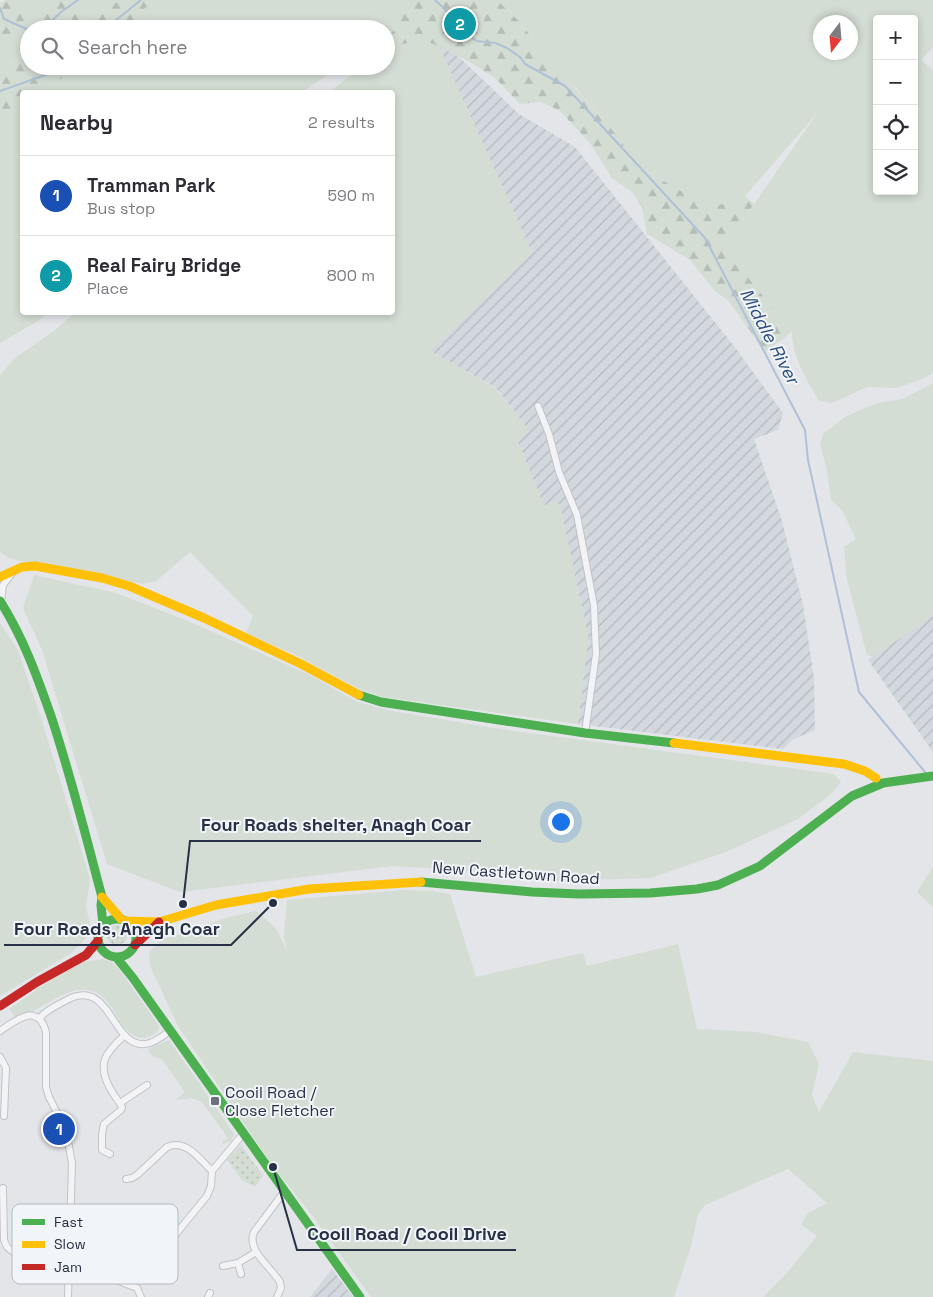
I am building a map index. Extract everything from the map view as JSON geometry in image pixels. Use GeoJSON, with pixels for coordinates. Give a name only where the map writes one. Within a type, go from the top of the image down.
{"type":"FeatureCollection","features":[{"type":"Feature","properties":{"kind":"main road"},"geometry":{"type":"LineString","coordinates":[[0,577],[22,567],[35,566],[102,578],[129,586],[283,655],[356,694],[381,702],[585,733],[742,750],[844,764],[865,771],[876,778]]}},
{"type":"Feature","properties":{"kind":"main road"},"geometry":{"type":"LineString","coordinates":[[0,602],[17,628],[29,654],[51,718],[72,784],[102,898],[103,925]]}},
{"type":"Feature","properties":{"kind":"main road","name":"New Castletown Road"},"geometry":{"type":"LineString","coordinates":[[160,922],[216,906],[250,899],[366,884],[414,881],[532,892],[579,894],[650,893],[718,885],[760,866],[852,796],[884,783],[933,776]]}},
{"type":"Feature","properties":{"kind":"main road"},"geometry":{"type":"LineString","coordinates":[[102,898],[134,930],[136,940],[130,959],[133,978]]}},
{"type":"Feature","properties":{"kind":"main road"},"geometry":{"type":"LineString","coordinates":[[160,922],[112,920],[103,925],[99,932],[98,941],[101,948],[121,962],[133,978],[360,1297]]}},
{"type":"Feature","properties":{"kind":"main road"},"geometry":{"type":"LineString","coordinates":[[86,955],[125,956],[160,922]]}},
{"type":"Feature","properties":{"kind":"main road"},"geometry":{"type":"LineString","coordinates":[[0,1006],[37,982],[86,955],[98,941]]}},
{"type":"Feature","properties":{"kind":"street"},"geometry":{"type":"LineString","coordinates":[[538,406],[549,434],[559,472],[577,514],[594,606],[596,654],[585,733]]}},
{"type":"Feature","properties":{"kind":"street"},"geometry":{"type":"LineString","coordinates":[[0,602],[3,585],[15,570]]}},
{"type":"Feature","properties":{"kind":"street"},"geometry":{"type":"LineString","coordinates":[[40,1018],[48,1010],[70,998],[85,995],[97,999],[103,1004],[124,1035],[135,1043],[148,1043],[170,1031]]}},
{"type":"Feature","properties":{"kind":"street"},"geometry":{"type":"LineString","coordinates":[[0,1031],[20,1018],[30,1015],[40,1018],[44,1025],[46,1032],[45,1070],[48,1097],[66,1131],[70,1144],[72,1163],[70,1204]]}},
{"type":"Feature","properties":{"kind":"street"},"geometry":{"type":"LineString","coordinates":[[110,1154],[102,1150],[104,1124],[121,1110],[121,1105],[107,1083],[104,1066],[108,1050],[124,1035]]}},
{"type":"Feature","properties":{"kind":"street"},"geometry":{"type":"LineString","coordinates":[[0,1056],[6,1068],[7,1112]]}},
{"type":"Feature","properties":{"kind":"street"},"geometry":{"type":"LineString","coordinates":[[120,1103],[147,1085]]}},
{"type":"Feature","properties":{"kind":"street"},"geometry":{"type":"LineString","coordinates":[[178,1231],[207,1196],[211,1186],[212,1171],[243,1134]]}},
{"type":"Feature","properties":{"kind":"street"},"geometry":{"type":"LineString","coordinates":[[126,1178],[132,1178],[137,1175],[172,1144],[189,1149],[212,1171]]}},
{"type":"Feature","properties":{"kind":"street"},"geometry":{"type":"LineString","coordinates":[[4,1188],[4,1240],[7,1248],[12,1252]]}},
{"type":"Feature","properties":{"kind":"street"},"geometry":{"type":"LineString","coordinates":[[277,1297],[281,1288],[280,1282],[256,1252],[252,1244],[253,1235],[284,1192]]}},
{"type":"Feature","properties":{"kind":"street"},"geometry":{"type":"LineString","coordinates":[[223,1266],[238,1263],[256,1252]]}},
{"type":"Feature","properties":{"kind":"street"},"geometry":{"type":"LineString","coordinates":[[238,1263],[241,1274]]}},
{"type":"Feature","properties":{"kind":"street"},"geometry":{"type":"LineString","coordinates":[[68,1284],[68,1297]]}},
{"type":"Feature","properties":{"kind":"street"},"geometry":{"type":"LineString","coordinates":[[127,1284],[137,1288],[141,1297]]}},
{"type":"Feature","properties":{"kind":"shaded area"},"geometry":{"type":"Polygon","coordinates":[[[439,46],[457,55],[519,114],[575,147],[734,346],[783,413],[778,430],[754,439],[782,521],[803,605],[814,678],[815,730],[792,740],[783,749],[578,724],[588,637],[560,505],[556,502],[544,506],[518,442],[529,430],[495,387],[430,351],[532,253],[439,46]]]}},
{"type":"Feature","properties":{"kind":"shaded area"},"geometry":{"type":"Polygon","coordinates":[[[933,615],[933,752],[868,660],[933,615]]]}},
{"type":"Feature","properties":{"kind":"shaded area"},"geometry":{"type":"Polygon","coordinates":[[[332,1269],[353,1297],[310,1297],[332,1269]]]}},
{"type":"Feature","properties":{"kind":"green space"},"geometry":{"type":"Polygon","coordinates":[[[5,0],[22,0],[29,16],[54,0],[91,0],[76,12],[82,20],[20,20],[20,35],[0,43],[0,4],[5,0]]]}},
{"type":"Feature","properties":{"kind":"green space"},"geometry":{"type":"Polygon","coordinates":[[[22,0],[54,0],[29,16],[22,0]]]}},
{"type":"Feature","properties":{"kind":"green space"},"geometry":{"type":"Polygon","coordinates":[[[91,0],[121,0],[82,20],[75,12],[91,0]]]}},
{"type":"Feature","properties":{"kind":"green space"},"geometry":{"type":"Polygon","coordinates":[[[121,0],[157,0],[141,11],[136,20],[82,20],[121,0]]]}},
{"type":"Feature","properties":{"kind":"green space"},"geometry":{"type":"Polygon","coordinates":[[[157,0],[394,0],[400,18],[395,28],[395,20],[136,20],[141,11],[157,0]]]}},
{"type":"Feature","properties":{"kind":"green space"},"geometry":{"type":"Polygon","coordinates":[[[394,0],[497,0],[520,22],[562,78],[575,88],[621,140],[631,162],[695,199],[717,206],[745,196],[754,204],[722,245],[792,332],[765,352],[728,300],[716,292],[690,260],[647,234],[642,207],[632,192],[612,178],[590,143],[560,111],[541,102],[520,104],[495,78],[468,61],[423,39],[395,46],[395,29],[398,20],[394,0]]]}},
{"type":"Feature","properties":{"kind":"green space"},"geometry":{"type":"Polygon","coordinates":[[[497,0],[933,0],[933,47],[921,60],[933,70],[933,373],[897,388],[867,387],[832,403],[819,401],[797,359],[792,332],[722,245],[754,204],[818,112],[745,196],[718,206],[695,199],[631,162],[621,140],[576,88],[562,78],[520,22],[497,0]]]}},
{"type":"Feature","properties":{"kind":"green space"},"geometry":{"type":"Polygon","coordinates":[[[20,35],[20,57],[0,69],[0,43],[20,35]]]}},
{"type":"Feature","properties":{"kind":"green space"},"geometry":{"type":"Polygon","coordinates":[[[423,39],[439,46],[532,253],[430,351],[494,387],[529,430],[518,442],[544,505],[556,501],[560,505],[588,637],[578,724],[383,697],[357,688],[294,654],[246,633],[253,616],[190,552],[156,581],[143,584],[11,559],[0,552],[0,375],[15,358],[54,331],[73,315],[395,315],[395,90],[332,90],[351,75],[395,75],[395,46],[423,39]]]}},
{"type":"Feature","properties":{"kind":"green space"},"geometry":{"type":"Polygon","coordinates":[[[20,57],[20,75],[66,75],[45,90],[20,90],[20,108],[14,113],[0,108],[0,69],[20,57]]]}},
{"type":"Feature","properties":{"kind":"green space"},"geometry":{"type":"Polygon","coordinates":[[[66,75],[328,75],[305,90],[45,90],[66,75]]]}},
{"type":"Feature","properties":{"kind":"green space"},"geometry":{"type":"Polygon","coordinates":[[[0,108],[14,113],[20,108],[20,315],[45,315],[0,343],[0,108]]]}},
{"type":"Feature","properties":{"kind":"green space"},"geometry":{"type":"Polygon","coordinates":[[[933,383],[933,615],[873,657],[867,655],[847,580],[844,547],[856,539],[842,510],[831,500],[827,470],[820,444],[823,434],[845,417],[878,403],[903,399],[933,383]]]}},
{"type":"Feature","properties":{"kind":"green space"},"geometry":{"type":"Polygon","coordinates":[[[34,575],[116,593],[188,621],[312,676],[357,702],[392,711],[494,728],[834,774],[841,782],[831,794],[798,819],[728,851],[651,878],[555,881],[458,870],[392,866],[180,892],[107,864],[42,650],[23,608],[34,575]]]}},
{"type":"Feature","properties":{"kind":"green space"},"geometry":{"type":"Polygon","coordinates":[[[0,623],[18,650],[42,721],[90,879],[86,907],[90,925],[85,939],[71,953],[0,996],[0,623]]]}},
{"type":"Feature","properties":{"kind":"green space"},"geometry":{"type":"Polygon","coordinates":[[[933,867],[933,907],[917,892],[933,867]]]}},
{"type":"Feature","properties":{"kind":"green space"},"geometry":{"type":"Polygon","coordinates":[[[404,890],[450,894],[476,977],[583,953],[587,966],[678,944],[697,1029],[756,1032],[808,1042],[819,1064],[812,1095],[819,1112],[853,1052],[933,1061],[933,1297],[763,1297],[787,1273],[817,1236],[801,1225],[807,1214],[827,1203],[788,1169],[705,1205],[698,1214],[691,1246],[674,1297],[371,1297],[312,1215],[275,1169],[178,1026],[150,966],[149,952],[162,940],[226,918],[256,911],[275,927],[287,951],[284,937],[287,900],[404,890]]]}},
{"type":"Feature","properties":{"kind":"green space"},"geometry":{"type":"Polygon","coordinates":[[[117,925],[124,928],[127,935],[124,942],[117,945],[110,942],[107,935],[110,928],[117,925]]]}},
{"type":"Feature","properties":{"kind":"green space"},"geometry":{"type":"Polygon","coordinates":[[[103,959],[113,963],[119,969],[160,1027],[154,1034],[140,1038],[134,1036],[123,1025],[103,997],[87,990],[66,993],[33,1012],[21,1013],[15,1017],[9,1009],[35,990],[83,962],[103,959]]]}},
{"type":"Feature","properties":{"kind":"green space"},"geometry":{"type":"Polygon","coordinates":[[[169,1040],[234,1134],[231,1141],[223,1144],[222,1142],[228,1138],[202,1102],[192,1098],[176,1100],[185,1092],[162,1059],[154,1056],[148,1049],[169,1040]]]}},
{"type":"Feature","properties":{"kind":"green space"},"geometry":{"type":"Polygon","coordinates":[[[241,1145],[263,1176],[255,1187],[242,1180],[227,1160],[241,1145]]]}},
{"type":"Feature","properties":{"kind":"waterway","name":"Middle River"},"geometry":{"type":"LineString","coordinates":[[53,20],[78,0]]}},
{"type":"Feature","properties":{"kind":"waterway"},"geometry":{"type":"LineString","coordinates":[[116,20],[141,0]]}},
{"type":"Feature","properties":{"kind":"waterway","name":"Middle River"},"geometry":{"type":"LineString","coordinates":[[435,0],[451,15],[460,30],[477,41],[495,43],[507,48],[520,57],[525,64],[565,86],[705,238],[805,430],[808,460],[859,692],[925,772]]}},
{"type":"Feature","properties":{"kind":"waterway"},"geometry":{"type":"LineString","coordinates":[[0,8],[4,19]]}},
{"type":"Feature","properties":{"kind":"waterway","name":"Middle River"},"geometry":{"type":"LineString","coordinates":[[4,19],[20,26]]}},
{"type":"Feature","properties":{"kind":"waterway"},"geometry":{"type":"LineString","coordinates":[[0,91],[45,75]]}},
{"type":"Feature","properties":{"kind":"traffic: fast"},"geometry":{"type":"LineString","coordinates":[[0,601],[29,657],[46,701],[78,806],[102,897],[103,925]]}},
{"type":"Feature","properties":{"kind":"traffic: fast"},"geometry":{"type":"LineString","coordinates":[[359,695],[381,702],[585,733],[674,743]]}},
{"type":"Feature","properties":{"kind":"traffic: fast"},"geometry":{"type":"LineString","coordinates":[[421,882],[532,892],[579,894],[650,893],[697,889],[718,885],[760,866],[852,796],[883,783],[933,776]]}},
{"type":"Feature","properties":{"kind":"traffic: fast"},"geometry":{"type":"LineString","coordinates":[[117,919],[124,920],[130,925],[135,931],[136,938],[135,945],[130,951],[124,956],[117,957],[110,956],[104,951],[99,945],[98,938],[99,931],[104,925],[110,920],[117,919]]}},
{"type":"Feature","properties":{"kind":"traffic: fast"},"geometry":{"type":"LineString","coordinates":[[116,957],[133,978],[360,1297]]}},
{"type":"Feature","properties":{"kind":"traffic: slow"},"geometry":{"type":"LineString","coordinates":[[0,577],[22,567],[35,566],[102,578],[129,586],[204,618],[301,664],[359,695]]}},
{"type":"Feature","properties":{"kind":"traffic: slow"},"geometry":{"type":"LineString","coordinates":[[674,743],[844,764],[865,771],[876,778]]}},
{"type":"Feature","properties":{"kind":"traffic: slow"},"geometry":{"type":"LineString","coordinates":[[126,921],[159,922],[216,905],[309,889],[421,882]]}},
{"type":"Feature","properties":{"kind":"traffic: slow"},"geometry":{"type":"LineString","coordinates":[[102,897],[121,919]]}},
{"type":"Feature","properties":{"kind":"traffic: jam"},"geometry":{"type":"LineString","coordinates":[[135,945],[159,922]]}},
{"type":"Feature","properties":{"kind":"traffic: jam"},"geometry":{"type":"LineString","coordinates":[[0,1006],[37,982],[86,955],[98,941]]}},
{"type":"Feature","properties":{"kind":"place","name":"Real Fairy Bridge"},"geometry":{"type":"Point","coordinates":[460,24]}},
{"type":"Feature","properties":{"kind":"place","name":"Four Roads, Anagh Coar"},"geometry":{"type":"Point","coordinates":[273,903]}},
{"type":"Feature","properties":{"kind":"place","name":"Four Roads shelter, Anagh Coar"},"geometry":{"type":"Point","coordinates":[183,904]}},
{"type":"Feature","properties":{"kind":"place","name":"Cooil Road / Close Fletcher"},"geometry":{"type":"Point","coordinates":[215,1101]}},
{"type":"Feature","properties":{"kind":"place","name":"Tramman Park"},"geometry":{"type":"Point","coordinates":[59,1129]}},
{"type":"Feature","properties":{"kind":"place","name":"Cooil Road / Cooil Drive"},"geometry":{"type":"Point","coordinates":[273,1167]}}]}
